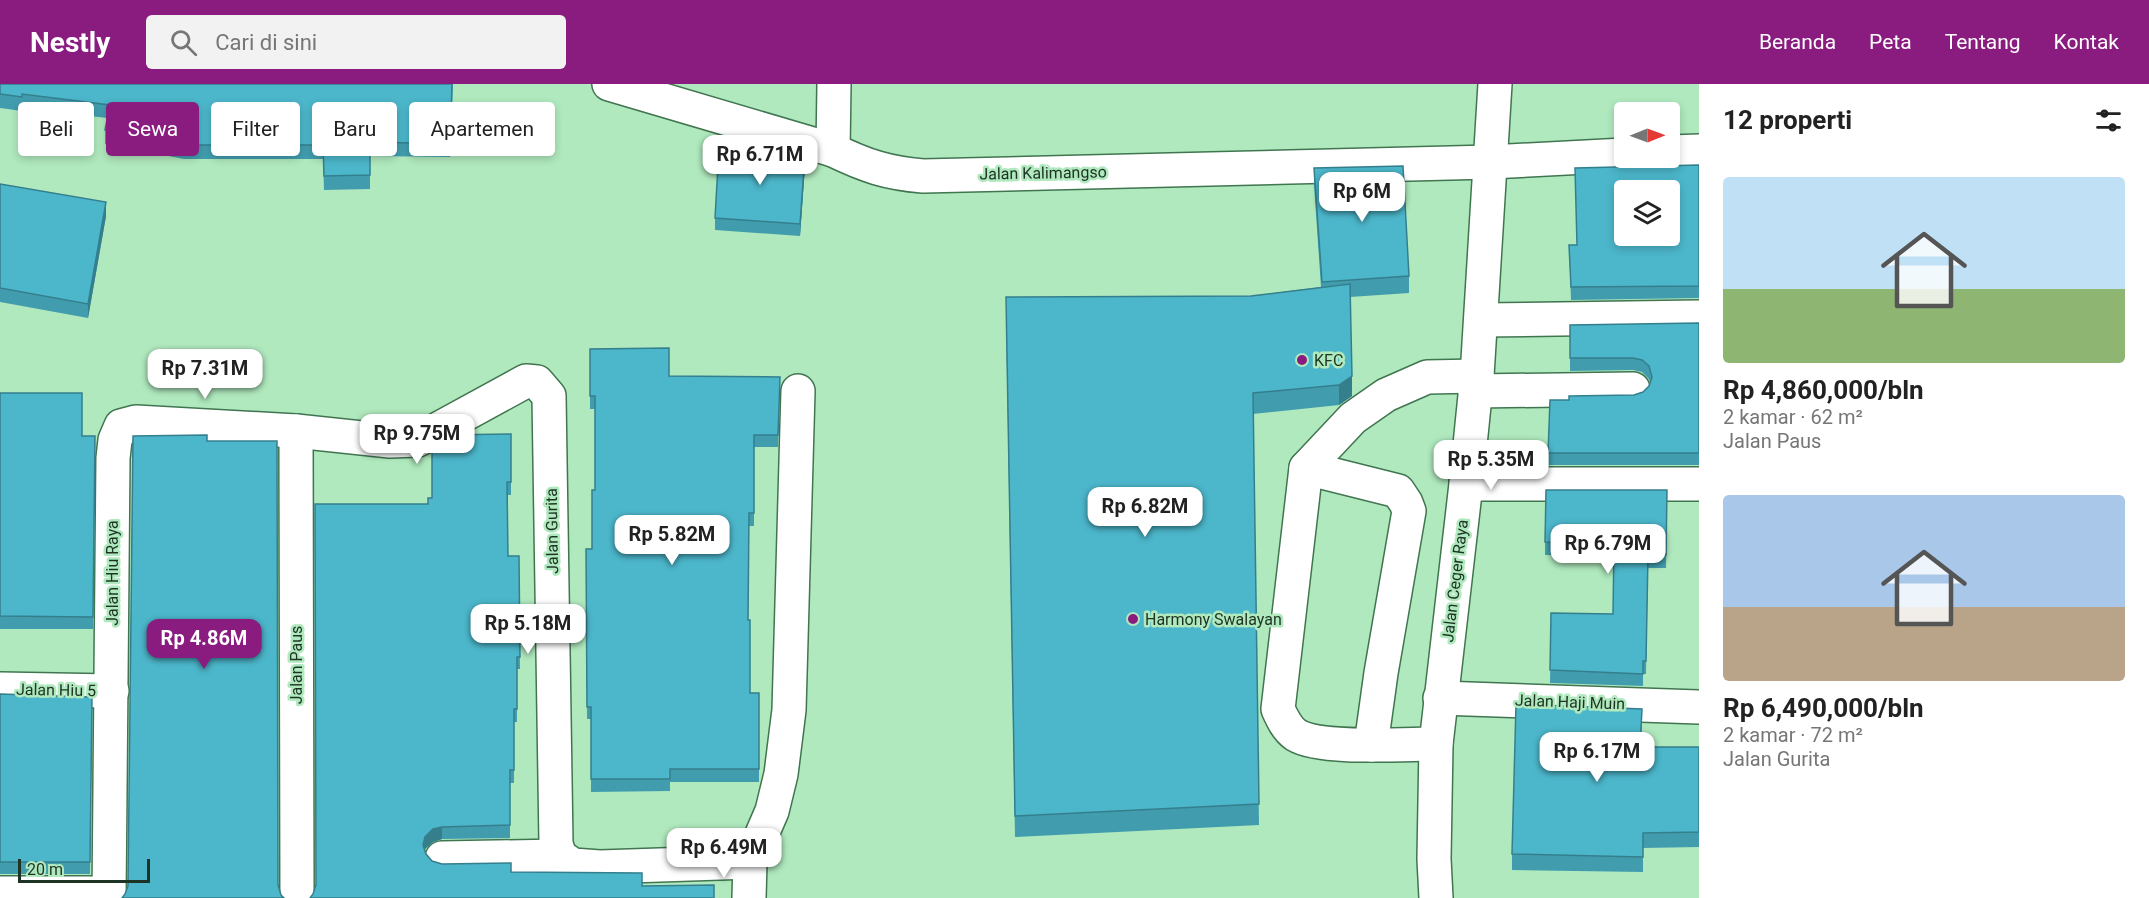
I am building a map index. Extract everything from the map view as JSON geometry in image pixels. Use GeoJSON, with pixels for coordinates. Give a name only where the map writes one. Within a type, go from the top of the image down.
{"type":"FeatureCollection","features":[{"type":"Feature","properties":{"kind":"street","name":"Jalan Kalimangso"},"geometry":{"type":"LineString","coordinates":[[609,84],[833,150],[863,165],[894,173],[923,176],[1490,162],[1614,156]]}},
{"type":"Feature","properties":{"kind":"street"},"geometry":{"type":"LineString","coordinates":[[833,150],[834,84]]}},
{"type":"Feature","properties":{"kind":"street","name":"Jalan Ceger Raya"},"geometry":{"type":"LineString","coordinates":[[1436,898],[1434,859],[1436,744],[1482,320],[1495,84]]}},
{"type":"Feature","properties":{"kind":"street"},"geometry":{"type":"LineString","coordinates":[[1680,152],[1699,151]]}},
{"type":"Feature","properties":{"kind":"street"},"geometry":{"type":"LineString","coordinates":[[1482,320],[1699,317]]}},
{"type":"Feature","properties":{"kind":"street"},"geometry":{"type":"LineString","coordinates":[[1436,744],[1371,745],[1318,742],[1296,735],[1285,724],[1278,709],[1306,468],[1353,418],[1386,395],[1427,376],[1476,384],[1633,389]]}},
{"type":"Feature","properties":{"kind":"street","name":"Jalan Gurita"},"geometry":{"type":"LineString","coordinates":[[296,431],[390,441],[418,440],[526,381],[537,382],[549,396],[556,844],[560,856]]}},
{"type":"Feature","properties":{"kind":"street"},"geometry":{"type":"LineString","coordinates":[[749,898],[750,862],[772,811],[781,774],[789,710],[798,391]]}},
{"type":"Feature","properties":{"kind":"street","name":"Jalan Hiu Raya"},"geometry":{"type":"LineString","coordinates":[[109,896],[115,440],[121,426],[136,422],[296,431]]}},
{"type":"Feature","properties":{"kind":"street","name":"Jalan Paus"},"geometry":{"type":"LineString","coordinates":[[296,431],[297,898]]}},
{"type":"Feature","properties":{"kind":"street"},"geometry":{"type":"LineString","coordinates":[[1306,468],[1398,491],[1409,511],[1371,745]]}},
{"type":"Feature","properties":{"kind":"street"},"geometry":{"type":"LineString","coordinates":[[1466,484],[1699,484]]}},
{"type":"Feature","properties":{"kind":"street","name":"Jalan Hiu 5"},"geometry":{"type":"LineString","coordinates":[[0,689],[112,691]]}},
{"type":"Feature","properties":{"kind":"street","name":"Jalan Haji Muin"},"geometry":{"type":"LineString","coordinates":[[1440,698],[1699,707]]}},
{"type":"Feature","properties":{"kind":"street"},"geometry":{"type":"LineString","coordinates":[[442,858],[560,856],[573,865],[600,867],[750,862]]}},
{"type":"Feature","properties":{"kind":"street"},"geometry":{"type":"LineString","coordinates":[[0,893],[109,896]]}},
{"type":"Feature","properties":{"kind":"building"},"geometry":{"type":"Polygon","coordinates":[[[0,84],[452,84],[451,102],[409,102],[409,143],[397,143],[397,102],[312,102],[312,145],[300,145],[300,102],[211,102],[211,145],[199,145],[199,102],[106,102],[106,104],[22,94],[22,97],[0,94],[0,84]]]}},
{"type":"Feature","properties":{"kind":"building"},"geometry":{"type":"Polygon","coordinates":[[[719,148],[805,154],[800,224],[715,218],[719,148]]]}},
{"type":"Feature","properties":{"kind":"building"},"geometry":{"type":"Polygon","coordinates":[[[323,156],[370,156],[370,175],[324,176],[323,156]]]}},
{"type":"Feature","properties":{"kind":"building"},"geometry":{"type":"Polygon","coordinates":[[[1680,165],[1699,165],[1699,286],[1571,287],[1569,245],[1577,245],[1575,168],[1680,168],[1680,165]]]}},
{"type":"Feature","properties":{"kind":"building"},"geometry":{"type":"Polygon","coordinates":[[[1403,166],[1409,276],[1322,282],[1314,168],[1403,166]]]}},
{"type":"Feature","properties":{"kind":"building"},"geometry":{"type":"Polygon","coordinates":[[[0,184],[106,202],[88,304],[0,288],[0,184]]]}},
{"type":"Feature","properties":{"kind":"building","name":"Harmony Swalayan"},"geometry":{"type":"Polygon","coordinates":[[[1350,284],[1352,376],[1339,385],[1253,393],[1259,804],[1015,816],[1006,297],[1251,296],[1350,284]]]}},
{"type":"Feature","properties":{"kind":"building"},"geometry":{"type":"Polygon","coordinates":[[[1699,323],[1699,453],[1548,453],[1550,400],[1569,400],[1569,396],[1634,395],[1643,392],[1649,386],[1652,377],[1649,366],[1642,360],[1570,358],[1570,325],[1699,323]]]}},
{"type":"Feature","properties":{"kind":"building"},"geometry":{"type":"Polygon","coordinates":[[[669,348],[669,376],[780,377],[778,435],[754,435],[754,513],[749,513],[750,693],[759,693],[759,769],[670,769],[670,779],[591,779],[591,707],[587,707],[586,549],[592,549],[592,490],[595,490],[595,396],[590,396],[590,349],[669,348]]]}},
{"type":"Feature","properties":{"kind":"building"},"geometry":{"type":"Polygon","coordinates":[[[0,393],[82,393],[82,436],[95,436],[93,617],[0,616],[0,393]]]}},
{"type":"Feature","properties":{"kind":"building"},"geometry":{"type":"Polygon","coordinates":[[[511,434],[511,482],[507,482],[508,556],[519,556],[520,657],[517,657],[517,709],[514,709],[514,770],[510,770],[510,825],[433,829],[425,837],[423,845],[426,854],[432,861],[442,864],[511,863],[511,872],[642,873],[642,886],[714,885],[714,898],[310,898],[316,885],[315,504],[428,504],[428,498],[432,498],[432,441],[443,435],[511,434]]]}},
{"type":"Feature","properties":{"kind":"building"},"geometry":{"type":"Polygon","coordinates":[[[207,435],[207,441],[277,441],[278,885],[284,898],[122,898],[128,886],[133,436],[207,435]]]}},
{"type":"Feature","properties":{"kind":"building"},"geometry":{"type":"Polygon","coordinates":[[[1546,490],[1667,490],[1666,555],[1648,555],[1646,661],[1643,661],[1643,674],[1550,670],[1551,613],[1613,614],[1614,543],[1545,542],[1546,490]]]}},
{"type":"Feature","properties":{"kind":"building"},"geometry":{"type":"Polygon","coordinates":[[[0,694],[92,697],[90,862],[0,862],[0,694]]]}},
{"type":"Feature","properties":{"kind":"building"},"geometry":{"type":"Polygon","coordinates":[[[1516,704],[1642,709],[1640,747],[1699,747],[1699,832],[1643,833],[1643,857],[1512,854],[1516,704]]]}},
{"type":"Feature","properties":{"kind":"place","name":"KFC"},"geometry":{"type":"Point","coordinates":[1302,360]}},
{"type":"Feature","properties":{"kind":"place","name":"Harmony Swalayan"},"geometry":{"type":"Point","coordinates":[1133,619]}}]}
